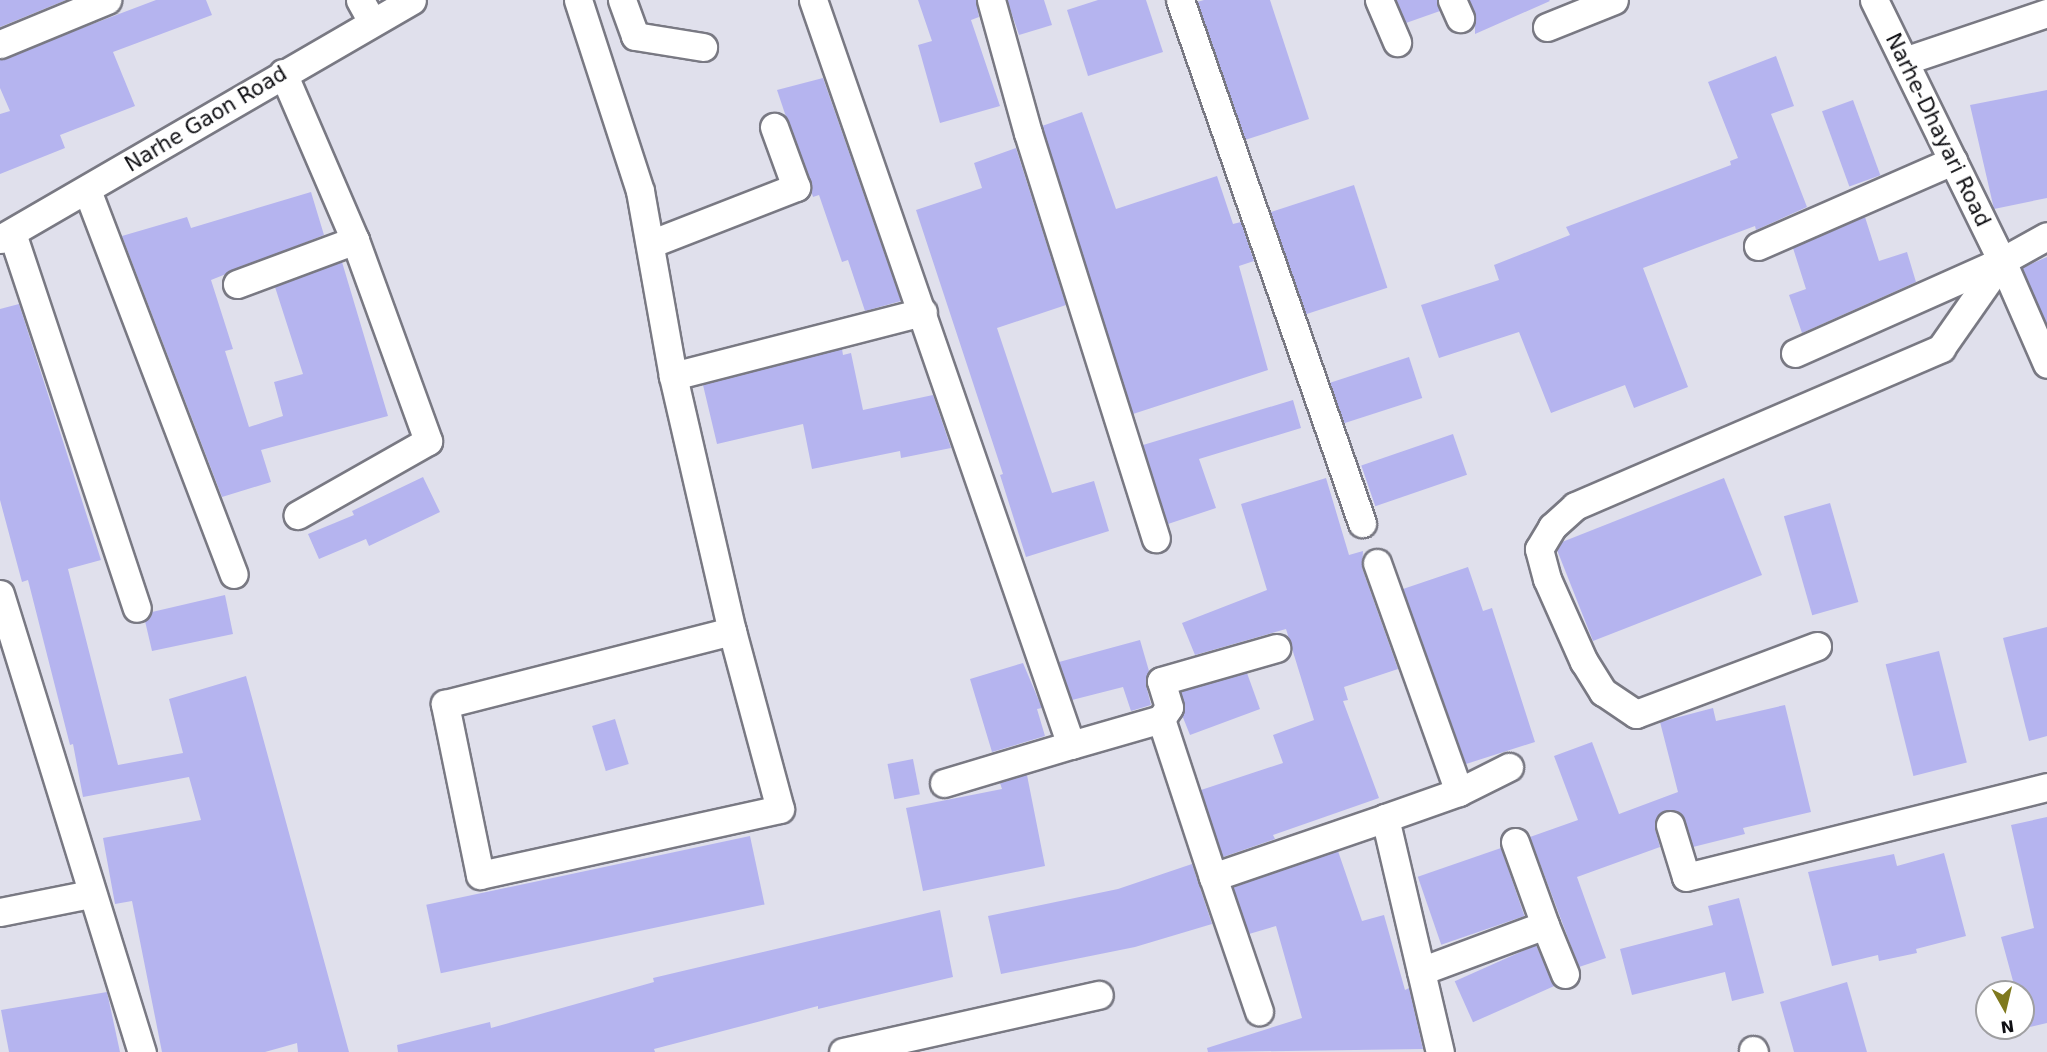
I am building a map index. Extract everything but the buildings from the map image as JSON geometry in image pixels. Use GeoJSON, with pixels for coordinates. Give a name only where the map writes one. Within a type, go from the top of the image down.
{"type":"FeatureCollection","features":[{"type":"Feature","properties":{"kind":"street"},"geometry":{"type":"LineString","coordinates":[[0,44],[107,0]]}},
{"type":"Feature","properties":{"kind":"street","name":"Narhe Gaon Road"},"geometry":{"type":"LineString","coordinates":[[6,236],[283,73],[366,11],[412,0]]}},
{"type":"Feature","properties":{"kind":"street"},"geometry":{"type":"LineString","coordinates":[[578,0],[640,190],[673,376],[732,631],[780,809],[480,876],[445,704],[732,631]]}},
{"type":"Feature","properties":{"kind":"street"},"geometry":{"type":"LineString","coordinates":[[622,0],[635,36],[703,47]]}},
{"type":"Feature","properties":{"kind":"street"},"geometry":{"type":"LineString","coordinates":[[813,0],[923,312],[1071,745]]}},
{"type":"Feature","properties":{"kind":"street"},"geometry":{"type":"LineString","coordinates":[[991,0],[1028,133],[1156,538]]}},
{"type":"Feature","properties":{"kind":"street"},"geometry":{"type":"LineString","coordinates":[[1180,0],[1362,523]]}},
{"type":"Feature","properties":{"kind":"street"},"geometry":{"type":"LineString","coordinates":[[1379,0],[1397,42]]}},
{"type":"Feature","properties":{"kind":"street"},"geometry":{"type":"LineString","coordinates":[[1547,27],[1577,7],[1614,0]]}},
{"type":"Feature","properties":{"kind":"street","name":"Narhe-Dhayari Road"},"geometry":{"type":"LineString","coordinates":[[1874,0],[2002,261],[2047,364]]}},
{"type":"Feature","properties":{"kind":"street"},"geometry":{"type":"LineString","coordinates":[[1904,61],[2047,13]]}},
{"type":"Feature","properties":{"kind":"street"},"geometry":{"type":"LineString","coordinates":[[283,73],[355,240],[428,441],[298,515]]}},
{"type":"Feature","properties":{"kind":"street"},"geometry":{"type":"LineString","coordinates":[[650,244],[796,187],[774,127]]}},
{"type":"Feature","properties":{"kind":"street"},"geometry":{"type":"LineString","coordinates":[[1758,246],[1953,161]]}},
{"type":"Feature","properties":{"kind":"street"},"geometry":{"type":"LineString","coordinates":[[87,190],[234,574]]}},
{"type":"Feature","properties":{"kind":"street"},"geometry":{"type":"LineString","coordinates":[[6,236],[136,608]]}},
{"type":"Feature","properties":{"kind":"street"},"geometry":{"type":"LineString","coordinates":[[1795,353],[2002,261],[2047,236]]}},
{"type":"Feature","properties":{"kind":"street"},"geometry":{"type":"LineString","coordinates":[[237,284],[355,240]]}},
{"type":"Feature","properties":{"kind":"street"},"geometry":{"type":"LineString","coordinates":[[1817,646],[1636,714],[1603,692],[1584,662],[1547,579],[1539,549],[1552,527],[1575,506],[1941,348],[2002,261]]}},
{"type":"Feature","properties":{"kind":"street"},"geometry":{"type":"LineString","coordinates":[[673,376],[923,312]]}},
{"type":"Feature","properties":{"kind":"street"},"geometry":{"type":"LineString","coordinates":[[1377,563],[1459,792]]}},
{"type":"Feature","properties":{"kind":"street"},"geometry":{"type":"LineString","coordinates":[[0,594],[90,894],[142,1052]]}},
{"type":"Feature","properties":{"kind":"street"},"geometry":{"type":"LineString","coordinates":[[944,783],[1161,719],[1169,706],[1161,681],[1276,648]]}},
{"type":"Feature","properties":{"kind":"street"},"geometry":{"type":"LineString","coordinates":[[1161,719],[1259,1011]]}},
{"type":"Feature","properties":{"kind":"street"},"geometry":{"type":"LineString","coordinates":[[1213,877],[1459,792],[1509,767]]}},
{"type":"Feature","properties":{"kind":"street"},"geometry":{"type":"LineString","coordinates":[[1670,825],[1686,877],[2047,787]]}},
{"type":"Feature","properties":{"kind":"street"},"geometry":{"type":"LineString","coordinates":[[1385,818],[1440,1052]]}},
{"type":"Feature","properties":{"kind":"street"},"geometry":{"type":"LineString","coordinates":[[1515,842],[1565,974]]}},
{"type":"Feature","properties":{"kind":"street"},"geometry":{"type":"LineString","coordinates":[[0,912],[90,894]]}},
{"type":"Feature","properties":{"kind":"street"},"geometry":{"type":"LineString","coordinates":[[1421,971],[1545,925]]}},
{"type":"Feature","properties":{"kind":"street"},"geometry":{"type":"LineString","coordinates":[[843,1052],[1099,995]]}}]}
